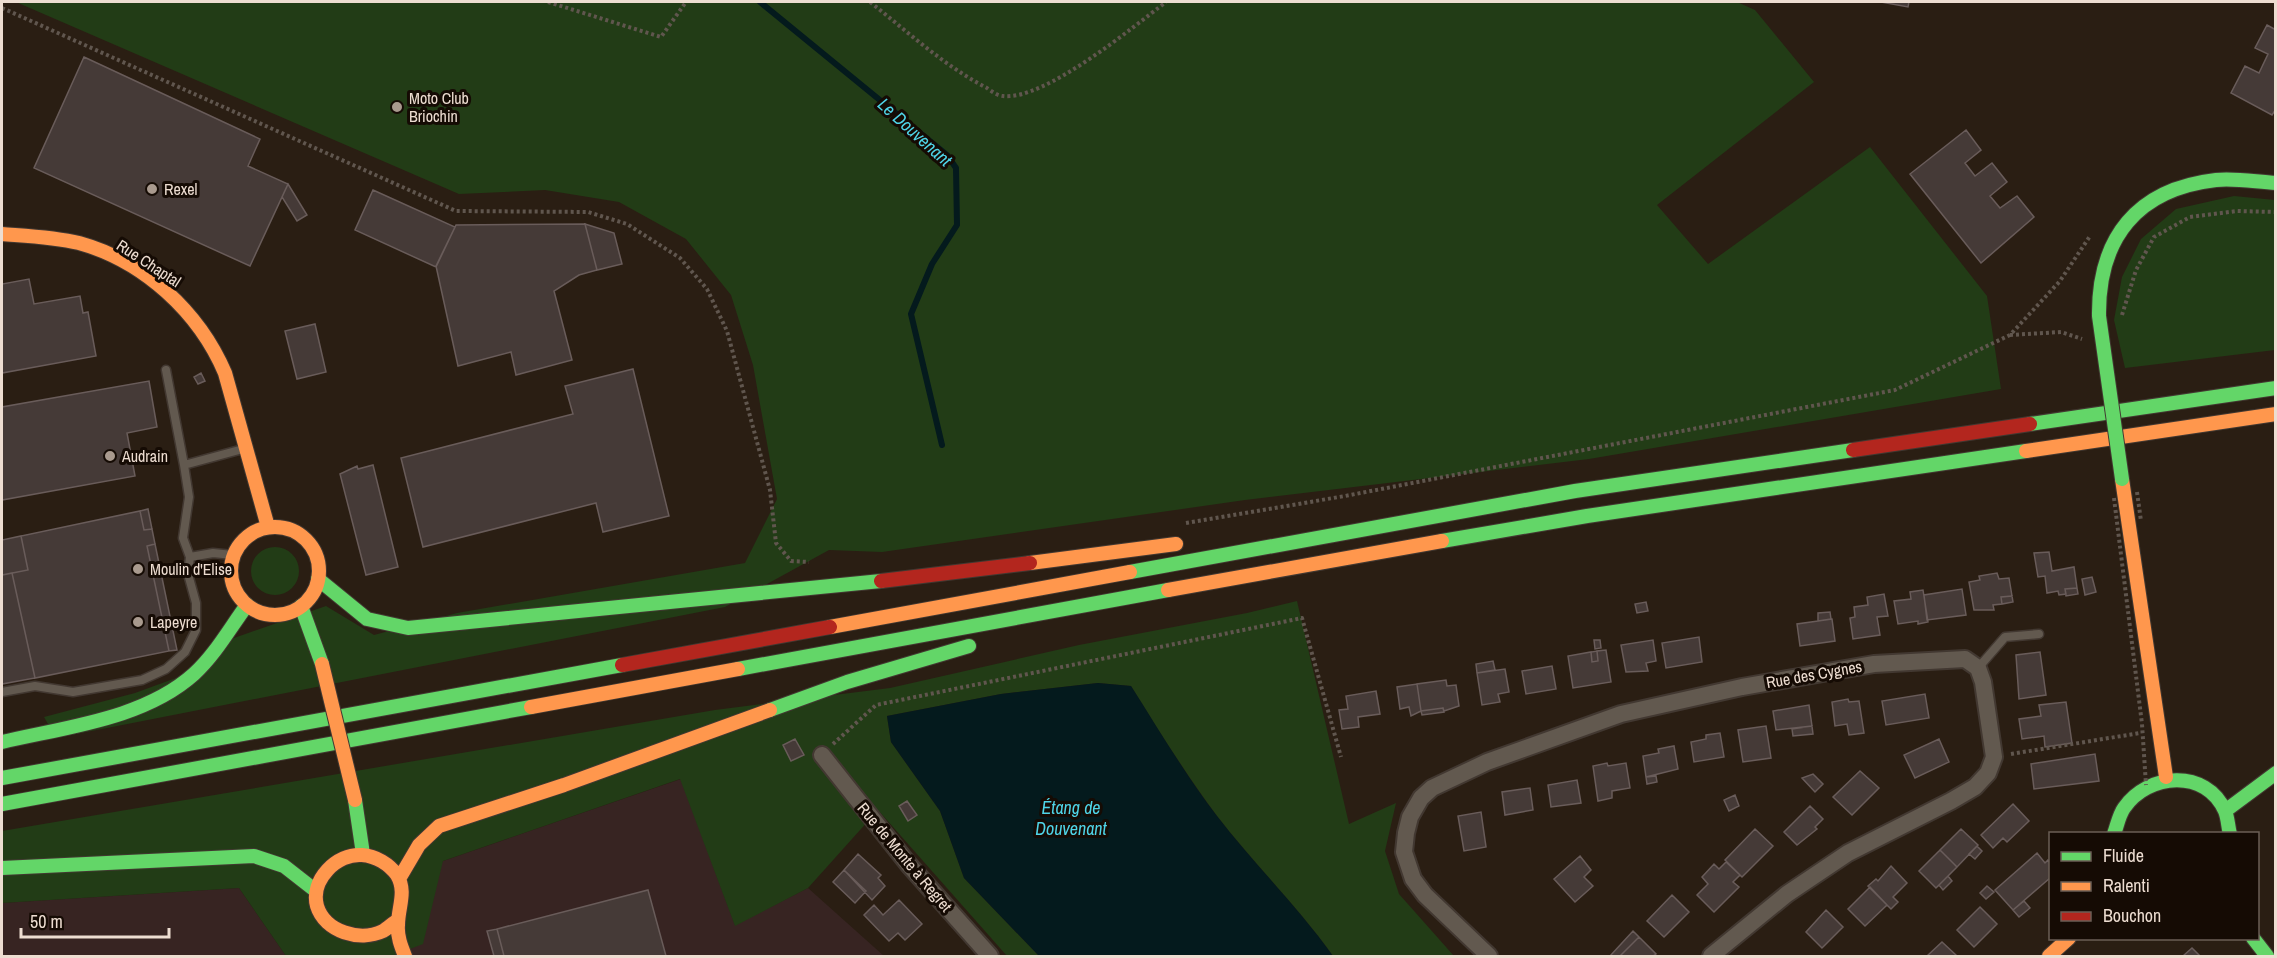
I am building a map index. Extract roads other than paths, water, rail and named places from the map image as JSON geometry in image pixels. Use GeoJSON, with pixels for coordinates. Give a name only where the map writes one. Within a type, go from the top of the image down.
{"type":"FeatureCollection","features":[{"type":"Feature","properties":{"kind":"main road"},"geometry":{"type":"LineString","coordinates":[[2166,777],[2098,316],[2101,276],[2112,242],[2131,215],[2160,193],[2216,180],[2276,183]]}},
{"type":"Feature","properties":{"kind":"main road","name":"Rue Chaptal"},"geometry":{"type":"LineString","coordinates":[[2,234],[87,245],[122,261],[174,297],[204,330],[224,370],[244,449],[268,527]]}},
{"type":"Feature","properties":{"kind":"main road"},"geometry":{"type":"LineString","coordinates":[[2,778],[1575,491],[2276,388]]}},
{"type":"Feature","properties":{"kind":"main road"},"geometry":{"type":"LineString","coordinates":[[2,804],[1587,516],[2276,414]]}},
{"type":"Feature","properties":{"kind":"main road"},"geometry":{"type":"LineString","coordinates":[[268,527],[282,527],[295,532],[306,540],[316,558],[318,579],[314,590],[301,606],[291,611],[268,614],[247,605],[238,595],[232,582],[233,555],[247,537],[268,527]]}},
{"type":"Feature","properties":{"kind":"main road"},"geometry":{"type":"LineString","coordinates":[[1237,538],[1311,539]]}},
{"type":"Feature","properties":{"kind":"main road"},"geometry":{"type":"LineString","coordinates":[[318,579],[364,619],[385,627],[408,628],[928,576],[1192,542]]}},
{"type":"Feature","properties":{"kind":"main road"},"geometry":{"type":"LineString","coordinates":[[2,742],[117,713],[170,692],[194,674],[247,605]]}},
{"type":"Feature","properties":{"kind":"main road"},"geometry":{"type":"LineString","coordinates":[[301,606],[322,664],[355,800],[363,854]]}},
{"type":"Feature","properties":{"kind":"main road"},"geometry":{"type":"LineString","coordinates":[[1016,632],[1051,612]]}},
{"type":"Feature","properties":{"kind":"main road"},"geometry":{"type":"LineString","coordinates":[[399,879],[419,845],[439,826],[564,785],[848,682],[929,656],[985,642]]}},
{"type":"Feature","properties":{"kind":"main road"},"geometry":{"type":"LineString","coordinates":[[2225,811],[2276,773]]}},
{"type":"Feature","properties":{"kind":"main road"},"geometry":{"type":"LineString","coordinates":[[2115,832],[2123,805],[2146,785],[2166,777],[2199,785],[2214,796],[2225,811],[2230,832]]}},
{"type":"Feature","properties":{"kind":"main road"},"geometry":{"type":"LineString","coordinates":[[398,920],[382,936],[364,946],[342,938],[327,927],[316,904],[316,891],[328,868],[350,855],[363,854],[378,858],[390,867],[399,879],[403,900],[398,920],[400,942],[405,957]]}},
{"type":"Feature","properties":{"kind":"main road"},"geometry":{"type":"LineString","coordinates":[[2,868],[254,856],[284,866],[316,891]]}},
{"type":"Feature","properties":{"kind":"main road"},"geometry":{"type":"LineString","coordinates":[[2049,957],[2068,940]]}},
{"type":"Feature","properties":{"kind":"main road"},"geometry":{"type":"LineString","coordinates":[[2254,940],[2267,957]]}},
{"type":"Feature","properties":{"kind":"street","name":"Rue des Cygnes"},"geometry":{"type":"LineString","coordinates":[[1489,957],[1425,895],[1413,879],[1404,852],[1410,817],[1421,798],[1432,788],[1487,762],[1621,714],[1742,687],[1874,664],[1965,659],[1977,668]]}},
{"type":"Feature","properties":{"kind":"street"},"geometry":{"type":"LineString","coordinates":[[1711,957],[1787,894],[1848,853],[1975,787],[1988,774],[1994,757],[1983,682],[1977,668]]}},
{"type":"Feature","properties":{"kind":"street","name":"Rue de Monte à Regret"},"geometry":{"type":"LineString","coordinates":[[822,755],[909,865],[990,957]]}},
{"type":"Feature","properties":{"kind":"lane"},"geometry":{"type":"LineString","coordinates":[[2,692],[35,686],[73,692],[142,680],[166,669],[185,652],[196,630],[196,603],[188,574],[190,557],[183,538],[189,497],[166,370]]}},
{"type":"Feature","properties":{"kind":"lane"},"geometry":{"type":"LineString","coordinates":[[184,465],[244,449]]}},
{"type":"Feature","properties":{"kind":"lane"},"geometry":{"type":"LineString","coordinates":[[190,557],[213,553],[233,555]]}},
{"type":"Feature","properties":{"kind":"lane"},"geometry":{"type":"LineString","coordinates":[[1977,668],[2005,637],[2039,634]]}},
{"type":"Feature","properties":{"kind":"water","name":"Étang de Douvenant"},"geometry":{"type":"Polygon","coordinates":[[[1098,683],[1131,686],[1183,768],[1217,816],[1333,956],[1039,956],[964,878],[940,811],[891,742],[887,716],[1001,694],[1098,683]]]}},
{"type":"Feature","properties":{"kind":"waterway","name":"Le Douvenant"},"geometry":{"type":"LineString","coordinates":[[760,2],[947,155],[956,168],[957,225],[932,264],[911,314],[942,445]]}},
{"type":"Feature","properties":{"kind":"place","name":"Moto Club Briochin"},"geometry":{"type":"Point","coordinates":[397,107]}},
{"type":"Feature","properties":{"kind":"place","name":"Rexel"},"geometry":{"type":"Point","coordinates":[152,189]}},
{"type":"Feature","properties":{"kind":"place","name":"Audrain"},"geometry":{"type":"Point","coordinates":[110,456]}},
{"type":"Feature","properties":{"kind":"place","name":"Moulin d'Elise"},"geometry":{"type":"Point","coordinates":[138,569]}},
{"type":"Feature","properties":{"kind":"place","name":"Lapeyre"},"geometry":{"type":"Point","coordinates":[138,622]}}]}
